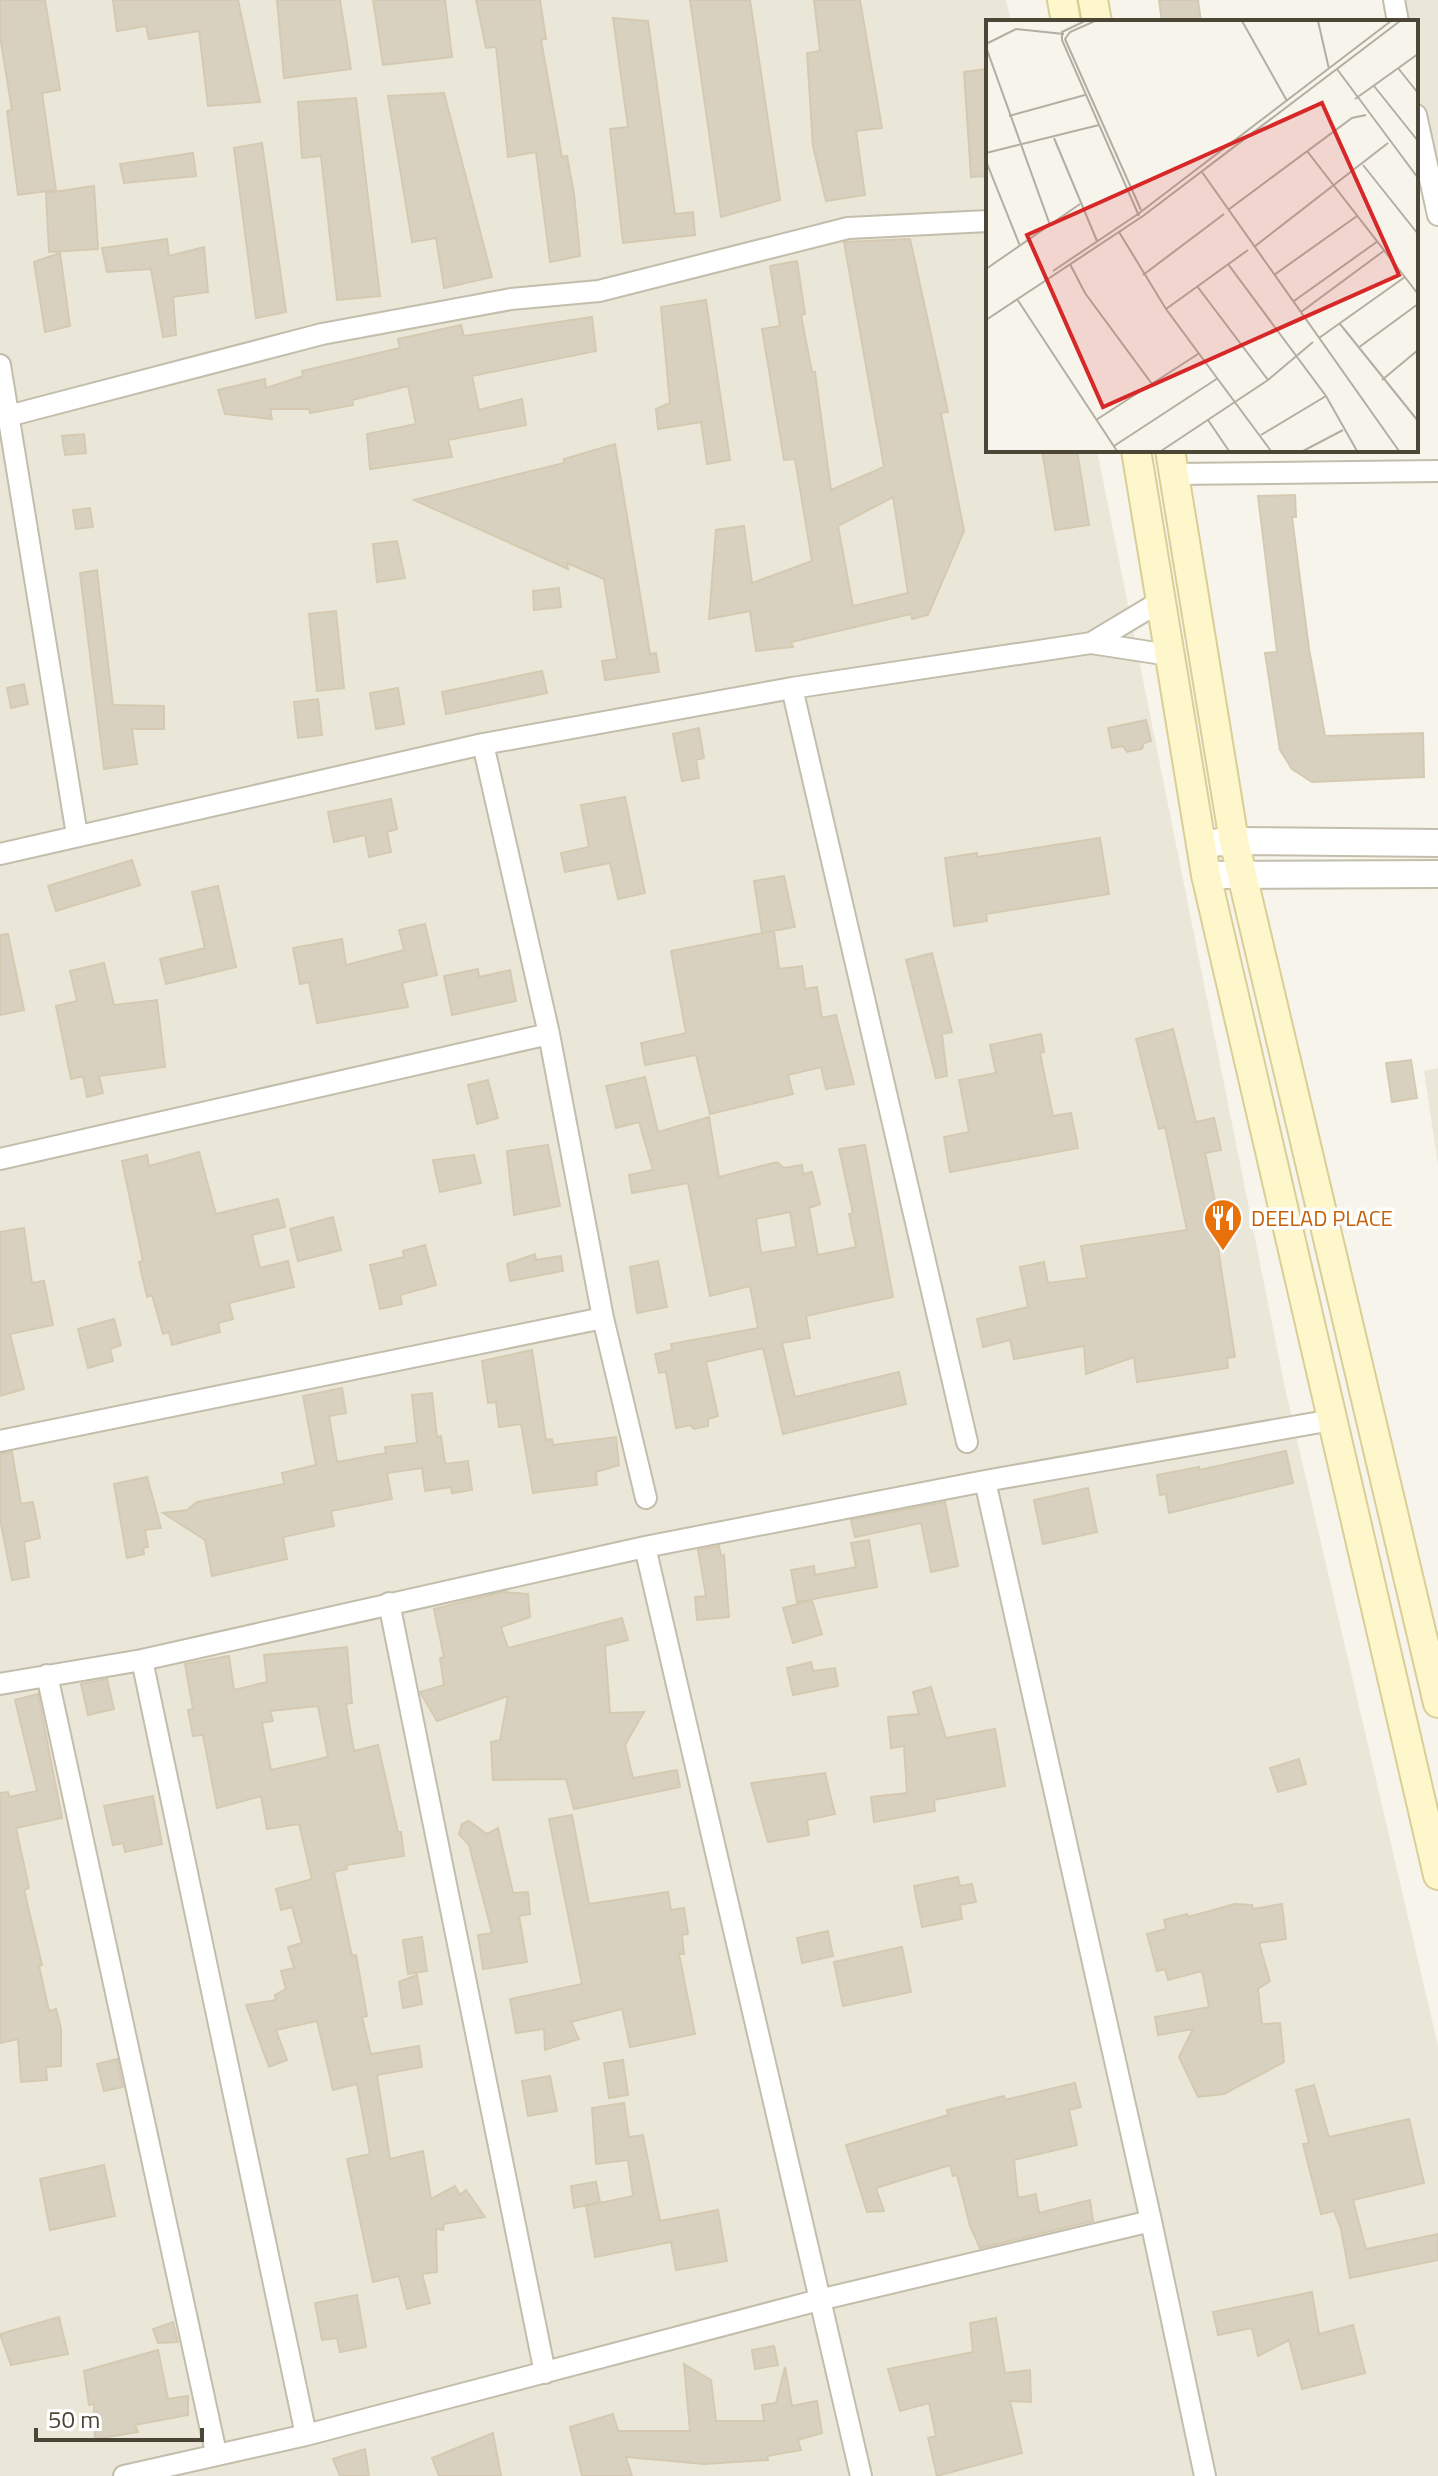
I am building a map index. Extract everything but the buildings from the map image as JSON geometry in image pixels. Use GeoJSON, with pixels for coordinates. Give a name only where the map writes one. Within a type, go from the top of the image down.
{"type":"FeatureCollection","features":[{"type":"Feature","properties":{"kind":"main road"},"geometry":{"type":"LineString","coordinates":[[1062,0],[1066,20]]}},
{"type":"Feature","properties":{"kind":"main road"},"geometry":{"type":"LineString","coordinates":[[1093,0],[1097,20]]}},
{"type":"Feature","properties":{"kind":"main road"},"geometry":{"type":"LineString","coordinates":[[1136,452],[1206,875],[1438,1875]]}},
{"type":"Feature","properties":{"kind":"main road"},"geometry":{"type":"LineString","coordinates":[[1172,462],[1234,841],[1438,1703]]}},
{"type":"Feature","properties":{"kind":"street"},"geometry":{"type":"LineString","coordinates":[[1394,0],[1398,20]]}},
{"type":"Feature","properties":{"kind":"street"},"geometry":{"type":"LineString","coordinates":[[1418,123],[1438,215]]}},
{"type":"Feature","properties":{"kind":"street"},"geometry":{"type":"LineString","coordinates":[[8,416],[322,334],[511,299],[599,291],[848,228],[986,221]]}},
{"type":"Feature","properties":{"kind":"street"},"geometry":{"type":"LineString","coordinates":[[0,365],[77,835]]}},
{"type":"Feature","properties":{"kind":"street"},"geometry":{"type":"LineString","coordinates":[[1172,462],[1438,471]]}},
{"type":"Feature","properties":{"kind":"street"},"geometry":{"type":"LineString","coordinates":[[1091,643],[1161,601]]}},
{"type":"Feature","properties":{"kind":"street"},"geometry":{"type":"LineString","coordinates":[[0,854],[483,744],[792,688],[1091,643],[1169,655]]}},
{"type":"Feature","properties":{"kind":"street"},"geometry":{"type":"LineString","coordinates":[[792,688],[967,1442]]}},
{"type":"Feature","properties":{"kind":"street"},"geometry":{"type":"LineString","coordinates":[[483,744],[549,1034],[603,1318],[646,1498]]}},
{"type":"Feature","properties":{"kind":"street"},"geometry":{"type":"LineString","coordinates":[[1200,844],[1234,841],[1438,843]]}},
{"type":"Feature","properties":{"kind":"street"},"geometry":{"type":"LineString","coordinates":[[1206,875],[1438,874]]}},
{"type":"Feature","properties":{"kind":"street"},"geometry":{"type":"LineString","coordinates":[[0,1159],[549,1034]]}},
{"type":"Feature","properties":{"kind":"street"},"geometry":{"type":"LineString","coordinates":[[0,1441],[603,1318]]}},
{"type":"Feature","properties":{"kind":"street"},"geometry":{"type":"LineString","coordinates":[[0,1684],[142,1660],[645,1547],[985,1481],[1332,1420]]}},
{"type":"Feature","properties":{"kind":"street"},"geometry":{"type":"LineString","coordinates":[[985,1481],[1205,2476]]}},
{"type":"Feature","properties":{"kind":"street"},"geometry":{"type":"LineString","coordinates":[[645,1547],[861,2476]]}},
{"type":"Feature","properties":{"kind":"street"},"geometry":{"type":"LineString","coordinates":[[389,1603],[545,2373]]}},
{"type":"Feature","properties":{"kind":"street"},"geometry":{"type":"LineString","coordinates":[[142,1660],[306,2435]]}},
{"type":"Feature","properties":{"kind":"street"},"geometry":{"type":"LineString","coordinates":[[47,1675],[216,2453]]}},
{"type":"Feature","properties":{"kind":"street"},"geometry":{"type":"LineString","coordinates":[[124,2476],[306,2435],[819,2300],[1151,2221]]}},
{"type":"Feature","properties":{"kind":"shaded area"},"geometry":{"type":"Polygon","coordinates":[[[0,0],[1006,0],[1011,20],[986,20],[986,452],[1097,452],[1285,1388],[1438,2046],[1438,2476],[0,2476],[0,0]]]}},
{"type":"Feature","properties":{"kind":"shaded area"},"geometry":{"type":"Polygon","coordinates":[[[1398,0],[1438,0],[1438,195],[1418,101],[1418,20],[1403,20],[1398,0]]]}},
{"type":"Feature","properties":{"kind":"shaded area"},"geometry":{"type":"Polygon","coordinates":[[[1438,1068],[1438,1165],[1424,1071],[1438,1068]]]}},
{"type":"Feature","properties":{"kind":"place","name":"DEELAD PLACE"},"geometry":{"type":"Point","coordinates":[1223,1252]}}]}
